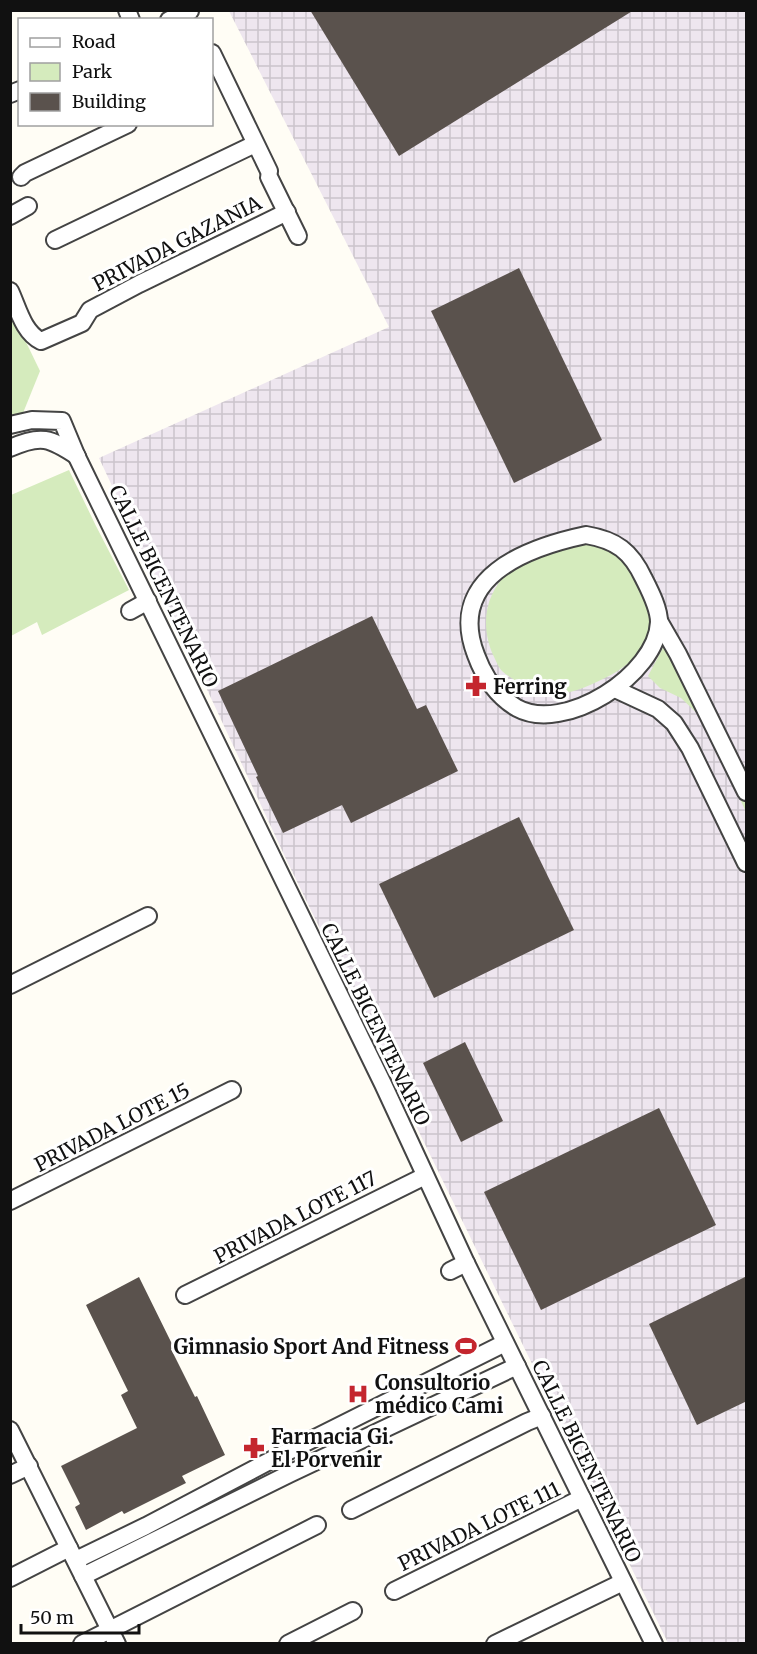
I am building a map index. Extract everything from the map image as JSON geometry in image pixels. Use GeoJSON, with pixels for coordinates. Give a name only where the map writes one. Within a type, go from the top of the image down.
{"type":"FeatureCollection","features":[{"type":"Feature","properties":{"kind":"street"},"geometry":{"type":"LineString","coordinates":[[173,18],[190,10],[193,18]]}},
{"type":"Feature","properties":{"kind":"street","name":"PRIVADA GAZANIA"},"geometry":{"type":"LineString","coordinates":[[213,58],[218,82],[255,144],[298,236]]}},
{"type":"Feature","properties":{"kind":"street"},"geometry":{"type":"LineString","coordinates":[[21,177],[25,173],[124,126]]}},
{"type":"Feature","properties":{"kind":"street"},"geometry":{"type":"LineString","coordinates":[[55,240],[255,144]]}},
{"type":"Feature","properties":{"kind":"street"},"geometry":{"type":"LineString","coordinates":[[10,216],[28,206]]}},
{"type":"Feature","properties":{"kind":"street","name":"PRIVADA GAZANIA"},"geometry":{"type":"LineString","coordinates":[[10,291],[28,330],[41,341],[49,339],[82,323],[90,310],[287,212]]}},
{"type":"Feature","properties":{"kind":"street","name":"CALLE BICENTENARIO"},"geometry":{"type":"LineString","coordinates":[[10,425],[32,420],[62,421],[77,457],[383,1084],[466,1263],[654,1644]]}},
{"type":"Feature","properties":{"kind":"street"},"geometry":{"type":"LineString","coordinates":[[10,448],[29,439],[48,440],[62,446],[77,457]]}},
{"type":"Feature","properties":{"kind":"street"},"geometry":{"type":"LineString","coordinates":[[659,621],[653,646],[644,662],[633,674],[615,689],[565,712],[547,715],[524,711],[506,702],[483,674],[472,646],[469,630],[472,605],[483,583],[497,569],[557,541],[586,535],[606,538],[623,549],[639,567],[654,602],[659,621],[747,792]]}},
{"type":"Feature","properties":{"kind":"street"},"geometry":{"type":"LineString","coordinates":[[130,611],[148,602]]}},
{"type":"Feature","properties":{"kind":"street"},"geometry":{"type":"LineString","coordinates":[[615,689],[658,709],[674,723],[690,748],[747,863]]}},
{"type":"Feature","properties":{"kind":"street"},"geometry":{"type":"LineString","coordinates":[[10,985],[148,916]]}},
{"type":"Feature","properties":{"kind":"street","name":"PRIVADA LOTE 15"},"geometry":{"type":"LineString","coordinates":[[10,1201],[232,1090]]}},
{"type":"Feature","properties":{"kind":"street","name":"PRIVADA LOTE 117"},"geometry":{"type":"LineString","coordinates":[[185,1295],[425,1176]]}},
{"type":"Feature","properties":{"kind":"street"},"geometry":{"type":"LineString","coordinates":[[450,1271],[466,1263]]}},
{"type":"Feature","properties":{"kind":"street"},"geometry":{"type":"LineString","coordinates":[[10,1578],[146,1526],[243,1474],[505,1343]]}},
{"type":"Feature","properties":{"kind":"street"},"geometry":{"type":"LineString","coordinates":[[83,1576],[289,1474],[517,1366]]}},
{"type":"Feature","properties":{"kind":"street"},"geometry":{"type":"LineString","coordinates":[[351,1510],[542,1416]]}},
{"type":"Feature","properties":{"kind":"street"},"geometry":{"type":"LineString","coordinates":[[10,1430],[114,1637]]}},
{"type":"Feature","properties":{"kind":"street"},"geometry":{"type":"LineString","coordinates":[[279,1456],[289,1474]]}},
{"type":"Feature","properties":{"kind":"street"},"geometry":{"type":"LineString","coordinates":[[10,1475],[28,1466]]}},
{"type":"Feature","properties":{"kind":"street","name":"PRIVADA LOTE 111"},"geometry":{"type":"LineString","coordinates":[[394,1591],[582,1498]]}},
{"type":"Feature","properties":{"kind":"street"},"geometry":{"type":"LineString","coordinates":[[82,1644],[114,1637],[317,1525]]}},
{"type":"Feature","properties":{"kind":"street"},"geometry":{"type":"LineString","coordinates":[[495,1644],[623,1582]]}},
{"type":"Feature","properties":{"kind":"street"},"geometry":{"type":"LineString","coordinates":[[288,1644],[353,1611]]}},
{"type":"Feature","properties":{"kind":"shaded area"},"geometry":{"type":"Polygon","coordinates":[[[229,11],[746,11],[746,1643],[668,1643],[287,861],[99,458],[389,327],[229,11]]]}},
{"type":"Feature","properties":{"kind":"green space"},"geometry":{"type":"Polygon","coordinates":[[[10,309],[40,371],[23,413],[11,418],[10,309]]]}},
{"type":"Feature","properties":{"kind":"green space"},"geometry":{"type":"Polygon","coordinates":[[[69,470],[129,590],[42,635],[37,622],[11,636],[11,495],[69,470]]]}},
{"type":"Feature","properties":{"kind":"green space"},"geometry":{"type":"Polygon","coordinates":[[[581,543],[607,546],[647,582],[652,628],[645,645],[634,659],[611,675],[568,692],[553,695],[538,693],[507,675],[497,664],[487,635],[487,610],[490,599],[503,578],[520,564],[537,556],[581,543]]]}},
{"type":"Feature","properties":{"kind":"green space"},"geometry":{"type":"Polygon","coordinates":[[[666,642],[746,787],[746,812],[702,718],[681,698],[660,688],[648,676],[666,642]]]}},
{"type":"Feature","properties":{"kind":"building"},"geometry":{"type":"Polygon","coordinates":[[[310,10],[634,10],[399,156],[310,10]]]}},
{"type":"Feature","properties":{"kind":"building"},"geometry":{"type":"Polygon","coordinates":[[[519,268],[602,440],[514,483],[431,311],[519,268]]]}},
{"type":"Feature","properties":{"kind":"building"},"geometry":{"type":"Polygon","coordinates":[[[372,616],[417,709],[426,705],[458,771],[351,823],[342,805],[283,833],[218,691],[372,616]]]}},
{"type":"Feature","properties":{"kind":"building"},"geometry":{"type":"Polygon","coordinates":[[[519,817],[574,930],[434,998],[379,884],[519,817]]]}},
{"type":"Feature","properties":{"kind":"building"},"geometry":{"type":"Polygon","coordinates":[[[465,1042],[503,1121],[461,1142],[423,1063],[465,1042]]]}},
{"type":"Feature","properties":{"kind":"building"},"geometry":{"type":"Polygon","coordinates":[[[659,1108],[716,1225],[541,1310],[484,1192],[659,1108]]]}},
{"type":"Feature","properties":{"kind":"building"},"geometry":{"type":"Polygon","coordinates":[[[747,1276],[747,1401],[697,1425],[649,1324],[747,1276]]]}},
{"type":"Feature","properties":{"kind":"building"},"geometry":{"type":"Polygon","coordinates":[[[139,1277],[174,1348],[171,1349],[195,1397],[197,1396],[225,1455],[182,1476],[186,1483],[124,1514],[122,1511],[86,1530],[75,1507],[80,1504],[61,1466],[137,1428],[121,1395],[128,1391],[86,1305],[139,1277]]]}},
{"type":"Feature","properties":{"kind":"place","name":"Ferring"},"geometry":{"type":"Point","coordinates":[476,686]}},
{"type":"Feature","properties":{"kind":"place","name":"Gimnasio Sport And Fitness"},"geometry":{"type":"Point","coordinates":[466,1346]}},
{"type":"Feature","properties":{"kind":"place","name":"Consultorio médico Cami"},"geometry":{"type":"Point","coordinates":[358,1394]}},
{"type":"Feature","properties":{"kind":"place","name":"Farmacia Gi. El Porvenir"},"geometry":{"type":"Point","coordinates":[254,1448]}}]}
